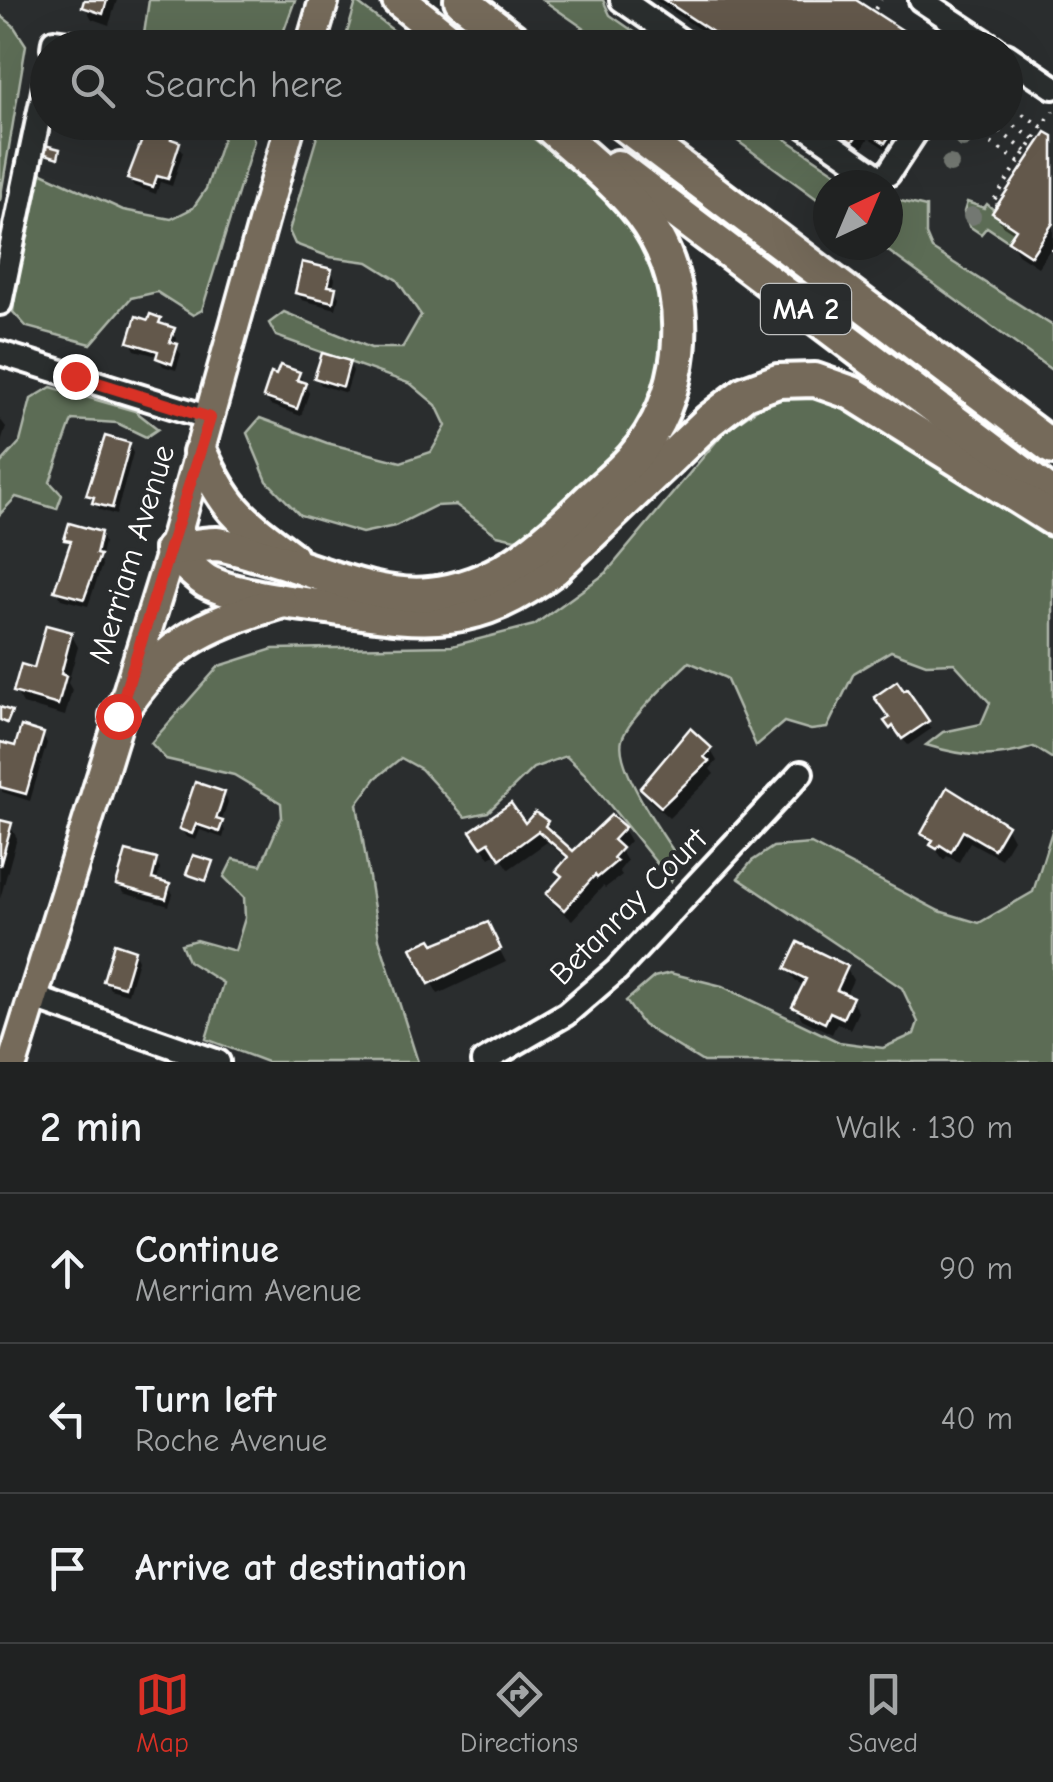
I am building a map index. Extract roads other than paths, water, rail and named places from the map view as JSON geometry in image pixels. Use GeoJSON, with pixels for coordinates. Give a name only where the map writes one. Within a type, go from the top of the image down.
{"type":"FeatureCollection","features":[{"type":"Feature","properties":{"kind":"highway"},"geometry":{"type":"LineString","coordinates":[[399,0],[436,30]]}},
{"type":"Feature","properties":{"kind":"highway"},"geometry":{"type":"LineString","coordinates":[[461,0],[500,30]]}},
{"type":"Feature","properties":{"kind":"highway"},"geometry":{"type":"LineString","coordinates":[[171,550],[217,544],[297,563],[389,593],[426,594],[488,580],[545,542],[634,457],[666,402],[680,339],[678,306],[656,236],[624,194],[565,140]]}},
{"type":"Feature","properties":{"kind":"highway","name":"MA 2"},"geometry":{"type":"LineString","coordinates":[[582,140],[1053,496]]}},
{"type":"Feature","properties":{"kind":"highway","name":"MA 2"},"geometry":{"type":"LineString","coordinates":[[645,140],[1053,448]]}},
{"type":"Feature","properties":{"kind":"highway"},"geometry":{"type":"LineString","coordinates":[[171,550],[207,581],[280,602],[421,620],[495,606],[555,568],[710,420],[745,393],[778,381],[815,380],[852,392],[1053,519]]}},
{"type":"Feature","properties":{"kind":"highway"},"geometry":{"type":"LineString","coordinates":[[200,452],[218,492],[236,516],[297,563]]}},
{"type":"Feature","properties":{"kind":"highway"},"geometry":{"type":"LineString","coordinates":[[118,716],[144,676],[180,644],[226,618],[280,602]]}},
{"type":"Feature","properties":{"kind":"main road","name":"Merriam Avenue"},"geometry":{"type":"LineString","coordinates":[[13,1062],[210,418],[283,140]]}},
{"type":"Feature","properties":{"kind":"street"},"geometry":{"type":"LineString","coordinates":[[622,0],[665,30]]}},
{"type":"Feature","properties":{"kind":"street"},"geometry":{"type":"LineString","coordinates":[[921,0],[964,30]]}},
{"type":"Feature","properties":{"kind":"street"},"geometry":{"type":"LineString","coordinates":[[1023,66],[1053,86]]}},
{"type":"Feature","properties":{"kind":"street"},"geometry":{"type":"LineString","coordinates":[[0,302],[34,140]]}},
{"type":"Feature","properties":{"kind":"street"},"geometry":{"type":"LineString","coordinates":[[825,140],[880,178],[888,174],[910,140]]}},
{"type":"Feature","properties":{"kind":"street"},"geometry":{"type":"LineString","coordinates":[[0,353],[210,418]]}},
{"type":"Feature","properties":{"kind":"street","name":"Betanray Court"},"geometry":{"type":"LineString","coordinates":[[482,1062],[566,1014],[617,970],[801,773]]}},
{"type":"Feature","properties":{"kind":"street"},"geometry":{"type":"LineString","coordinates":[[32,997],[218,1062]]}}]}
